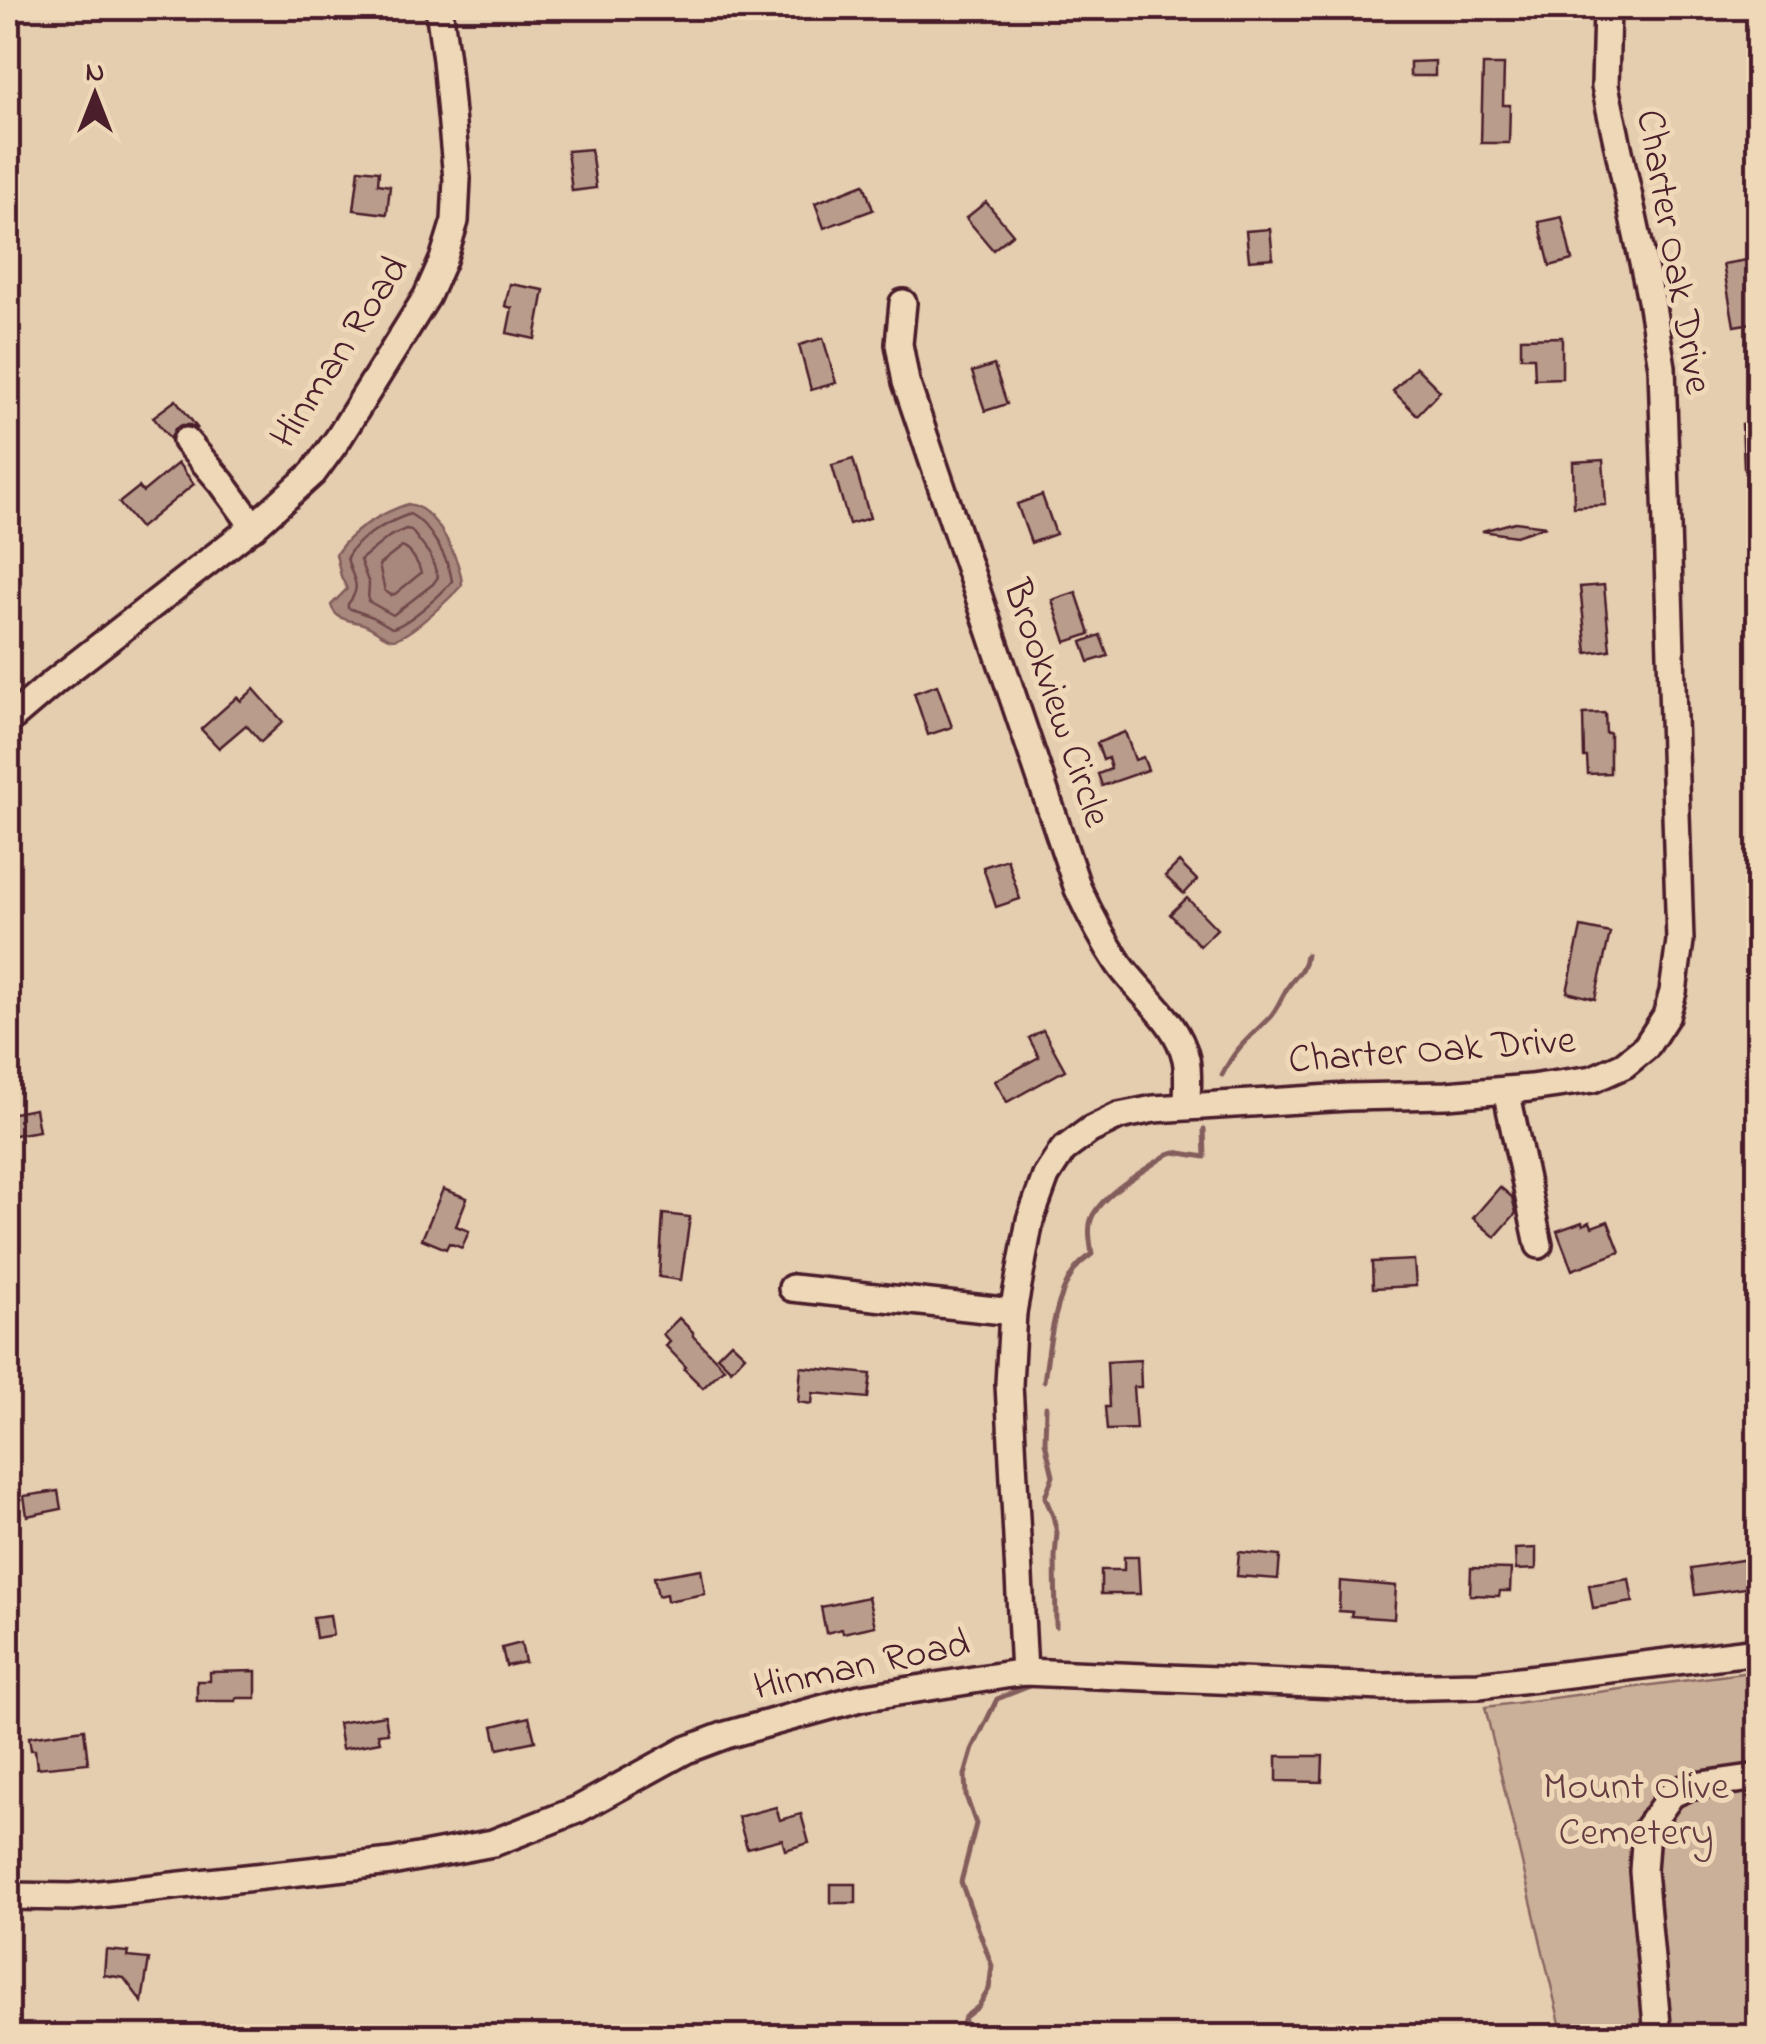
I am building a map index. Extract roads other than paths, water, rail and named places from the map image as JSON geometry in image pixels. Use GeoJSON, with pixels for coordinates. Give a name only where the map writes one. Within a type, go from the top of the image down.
{"type":"FeatureCollection","features":[{"type":"Feature","properties":{"kind":"street","name":"Hinman Road"},"geometry":{"type":"LineString","coordinates":[[8,721],[254,527],[313,472],[338,439],[427,296],[444,260],[455,220],[457,179],[439,8]]}},
{"type":"Feature","properties":{"kind":"street","name":"Charter Oak Drive"},"geometry":{"type":"LineString","coordinates":[[1024,1672],[1009,1384],[1013,1312],[1030,1220],[1046,1176],[1064,1150],[1090,1130],[1119,1116],[1187,1106],[1447,1095],[1593,1079],[1624,1065],[1646,1047],[1666,1016],[1680,941],[1662,367],[1605,86],[1608,8]]}},
{"type":"Feature","properties":{"kind":"street","name":"Brookview Circle"},"geometry":{"type":"LineString","coordinates":[[903,303],[898,344],[906,382],[1078,888],[1120,966],[1179,1043],[1186,1060],[1187,1106]]}},
{"type":"Feature","properties":{"kind":"street"},"geometry":{"type":"LineString","coordinates":[[186,441],[254,527]]}},
{"type":"Feature","properties":{"kind":"street"},"geometry":{"type":"LineString","coordinates":[[1506,1090],[1538,1245]]}},
{"type":"Feature","properties":{"kind":"street"},"geometry":{"type":"LineString","coordinates":[[792,1288],[1013,1312]]}},
{"type":"Feature","properties":{"kind":"street","name":"Hinman Road"},"geometry":{"type":"LineString","coordinates":[[8,1896],[91,1895],[391,1862],[493,1843],[577,1810],[686,1750],[726,1736],[860,1698],[1024,1672],[1384,1687],[1479,1685],[1758,1651]]}},
{"type":"Feature","properties":{"kind":"street"},"geometry":{"type":"LineString","coordinates":[[1658,2036],[1643,1871],[1646,1830],[1672,1794],[1688,1786],[1758,1778]]}},
{"type":"Feature","properties":{"kind":"water"},"geometry":{"type":"Polygon","coordinates":[[[408,504],[428,514],[445,536],[462,585],[418,626],[392,639],[367,625],[343,619],[333,610],[331,605],[347,589],[336,554],[368,523],[408,504]]]}},
{"type":"Feature","properties":{"kind":"waterway"},"geometry":{"type":"LineString","coordinates":[[8,138],[17,162],[16,187],[8,194]]}},
{"type":"Feature","properties":{"kind":"waterway"},"geometry":{"type":"LineString","coordinates":[[1222,1075],[1238,1050],[1274,1012],[1306,955]]}},
{"type":"Feature","properties":{"kind":"waterway"},"geometry":{"type":"LineString","coordinates":[[1044,1381],[1062,1295],[1076,1268],[1092,1254],[1093,1215],[1117,1189],[1168,1154],[1205,1157],[1204,1129]]}},
{"type":"Feature","properties":{"kind":"waterway"},"geometry":{"type":"LineString","coordinates":[[1046,1407],[1045,1442],[1053,1476],[1045,1497],[1057,1533],[1056,1627]]}},
{"type":"Feature","properties":{"kind":"waterway"},"geometry":{"type":"LineString","coordinates":[[960,2036],[965,2017],[978,2007],[989,1989],[992,1966],[961,1882],[976,1824],[966,1796],[965,1775],[973,1748],[997,1699],[1035,1684]]}},
{"type":"Feature","properties":{"kind":"park label","name":"Mount Olive Cemetery"},"geometry":{"type":"Point","coordinates":[1636,1811]}}]}
